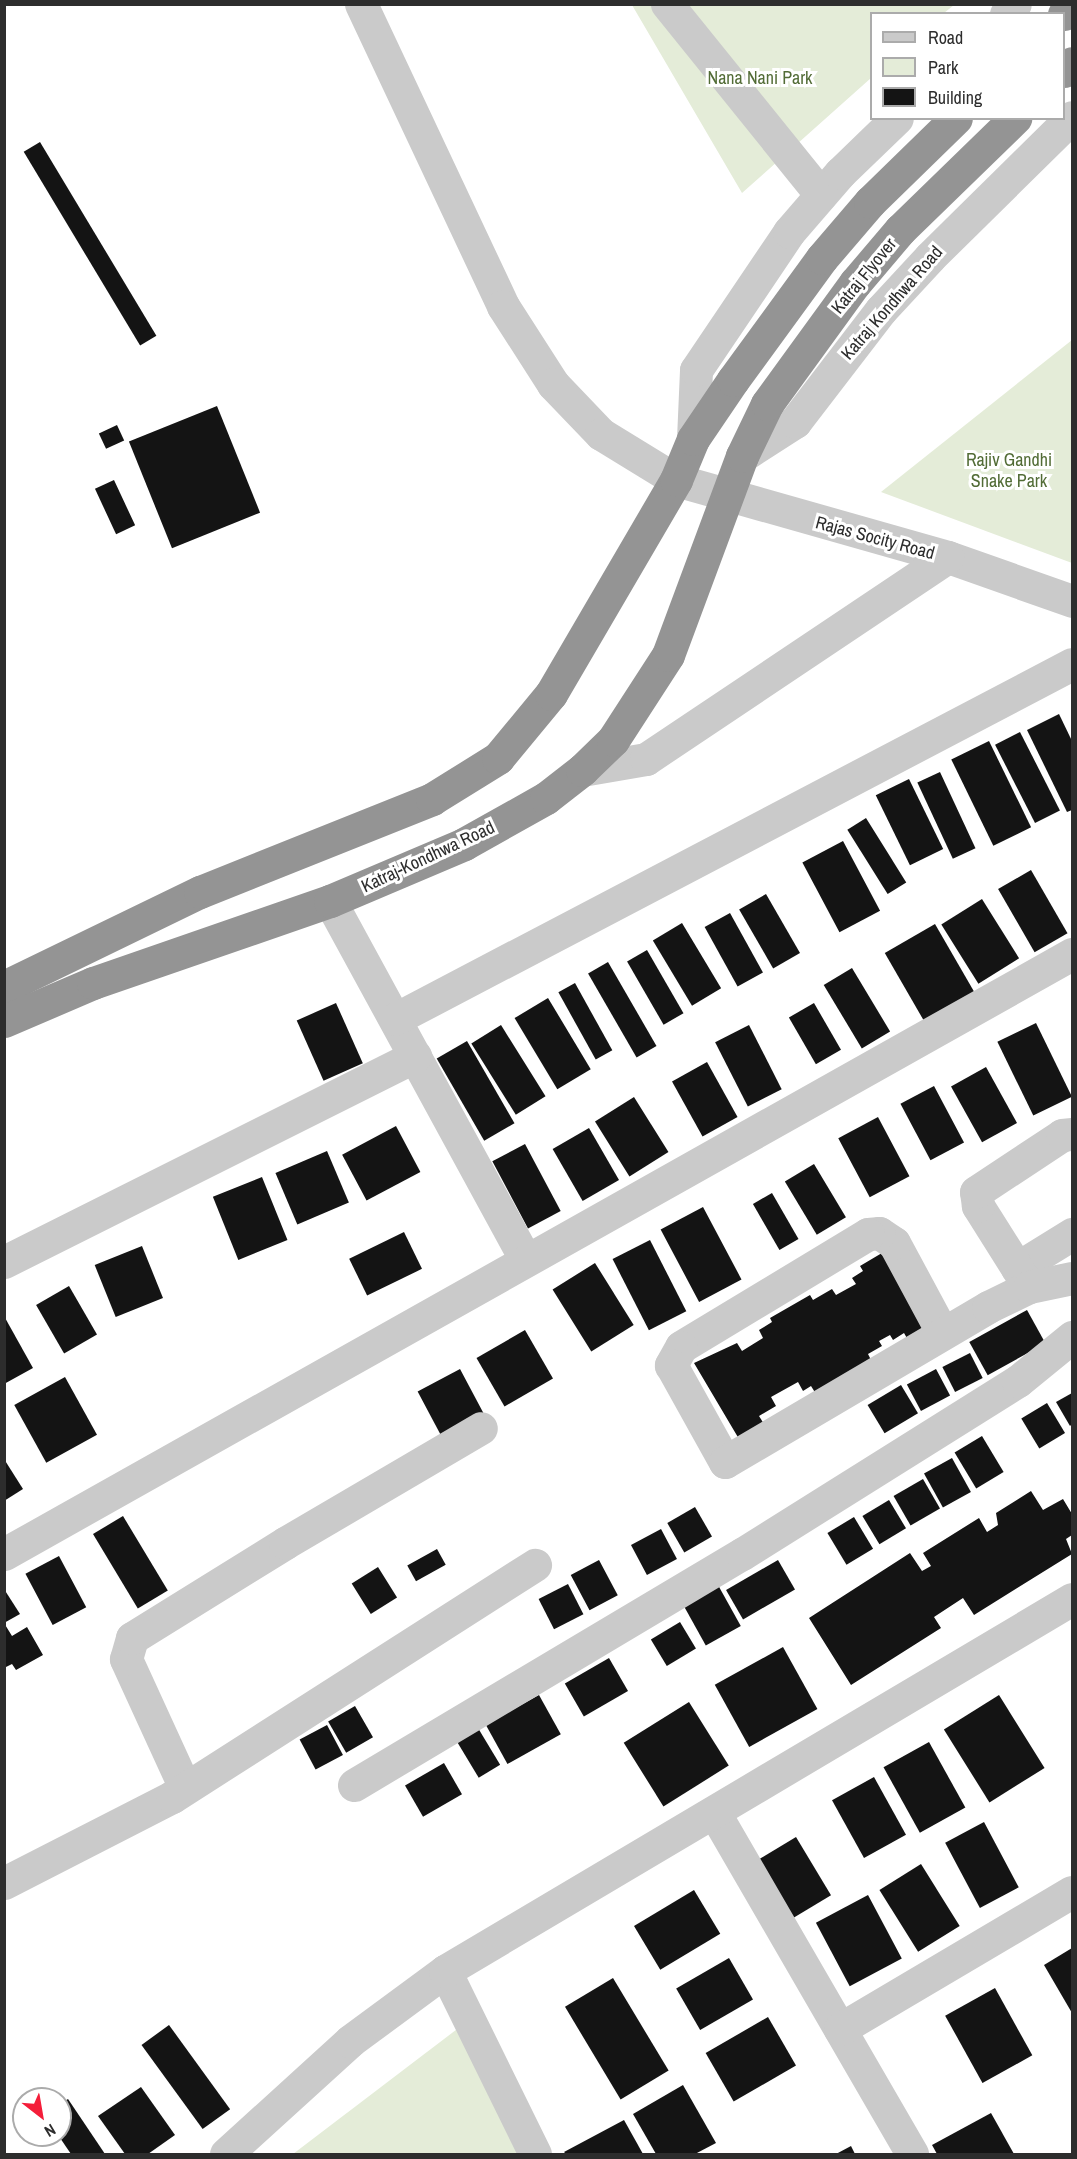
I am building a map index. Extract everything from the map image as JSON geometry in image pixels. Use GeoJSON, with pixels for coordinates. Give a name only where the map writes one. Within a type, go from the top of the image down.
{"type":"FeatureCollection","features":[{"type":"Feature","properties":{"kind":"highway"},"geometry":{"type":"LineString","coordinates":[[4,987],[200,892],[432,799],[498,758],[551,694],[676,480],[693,439],[733,380],[822,258],[870,202],[954,120]]}},
{"type":"Feature","properties":{"kind":"highway","name":"Katraj Flyover"},"geometry":{"type":"LineString","coordinates":[[742,456],[767,404],[855,283],[900,230],[1013,120]]}},
{"type":"Feature","properties":{"kind":"highway"},"geometry":{"type":"LineString","coordinates":[[729,498],[742,456]]}},
{"type":"Feature","properties":{"kind":"highway","name":"Katraj-Kondhwa Road"},"geometry":{"type":"LineString","coordinates":[[4,1021],[93,983],[330,901],[464,844],[546,798],[582,770],[613,740],[668,655],[729,498]]}},
{"type":"Feature","properties":{"kind":"street","name":"Rajas Socity Road"},"geometry":{"type":"LineString","coordinates":[[361,4],[503,306],[554,384],[601,435],[676,480],[729,498],[948,557],[1072,601]]}},
{"type":"Feature","properties":{"kind":"street"},"geometry":{"type":"LineString","coordinates":[[667,4],[821,195]]}},
{"type":"Feature","properties":{"kind":"street","name":"Katraj Kondhwa Road"},"geometry":{"type":"LineString","coordinates":[[742,456],[795,422],[914,274],[1072,117]]}},
{"type":"Feature","properties":{"kind":"street"},"geometry":{"type":"LineString","coordinates":[[693,439],[696,370],[789,232],[821,195],[895,120]]}},
{"type":"Feature","properties":{"kind":"street"},"geometry":{"type":"LineString","coordinates":[[582,770],[646,759],[948,557]]}},
{"type":"Feature","properties":{"kind":"street"},"geometry":{"type":"LineString","coordinates":[[395,1019],[1072,664]]}},
{"type":"Feature","properties":{"kind":"street"},"geometry":{"type":"LineString","coordinates":[[330,901],[526,1260]]}},
{"type":"Feature","properties":{"kind":"street"},"geometry":{"type":"LineString","coordinates":[[4,1554],[1072,954]]}},
{"type":"Feature","properties":{"kind":"street"},"geometry":{"type":"LineString","coordinates":[[4,1262],[415,1056]]}},
{"type":"Feature","properties":{"kind":"street"},"geometry":{"type":"LineString","coordinates":[[1023,1278],[978,1206],[976,1191],[1062,1135],[1072,1134]]}},
{"type":"Feature","properties":{"kind":"street"},"geometry":{"type":"LineString","coordinates":[[942,1332],[894,1243],[879,1233],[868,1234],[681,1347],[672,1365],[725,1462],[942,1332],[1023,1278],[1072,1234]]}},
{"type":"Feature","properties":{"kind":"street"},"geometry":{"type":"LineString","coordinates":[[1023,1278],[1072,1278]]}},
{"type":"Feature","properties":{"kind":"street"},"geometry":{"type":"LineString","coordinates":[[354,1785],[742,1554],[1018,1381],[1072,1337]]}},
{"type":"Feature","properties":{"kind":"street"},"geometry":{"type":"LineString","coordinates":[[185,1788],[126,1659],[132,1638],[285,1543],[482,1428]]}},
{"type":"Feature","properties":{"kind":"street"},"geometry":{"type":"LineString","coordinates":[[4,1883],[185,1788],[535,1565]]}},
{"type":"Feature","properties":{"kind":"street"},"geometry":{"type":"LineString","coordinates":[[226,2154],[350,2041],[445,1971],[1072,1599]]}},
{"type":"Feature","properties":{"kind":"street"},"geometry":{"type":"LineString","coordinates":[[714,1812],[912,2154]]}},
{"type":"Feature","properties":{"kind":"street"},"geometry":{"type":"LineString","coordinates":[[840,2029],[1072,1892]]}},
{"type":"Feature","properties":{"kind":"street"},"geometry":{"type":"LineString","coordinates":[[445,1971],[535,2154]]}},
{"type":"Feature","properties":{"kind":"green space","name":"Nana Nani Park"},"geometry":{"type":"Polygon","coordinates":[[[632,5],[954,5],[945,12],[870,12],[870,79],[742,193],[632,5]]]}},
{"type":"Feature","properties":{"kind":"green space","name":"Rajiv Gandhi Snake Park"},"geometry":{"type":"Polygon","coordinates":[[[1072,340],[1072,563],[881,492],[1072,340]]]}},
{"type":"Feature","properties":{"kind":"green space"},"geometry":{"type":"Polygon","coordinates":[[[469,2020],[529,2154],[293,2154],[469,2020]]]}},
{"type":"Feature","properties":{"kind":"building"},"geometry":{"type":"Polygon","coordinates":[[[40,142],[156,336],[140,346],[24,152],[40,142]]]}},
{"type":"Feature","properties":{"kind":"building"},"geometry":{"type":"Polygon","coordinates":[[[217,406],[260,513],[172,548],[129,442],[217,406]]]}},
{"type":"Feature","properties":{"kind":"building"},"geometry":{"type":"Polygon","coordinates":[[[117,425],[124,440],[106,449],[99,433],[117,425]]]}},
{"type":"Feature","properties":{"kind":"building"},"geometry":{"type":"Polygon","coordinates":[[[114,480],[135,525],[116,534],[95,489],[114,480]]]}},
{"type":"Feature","properties":{"kind":"building"},"geometry":{"type":"Polygon","coordinates":[[[1059,714],[1072,741],[1072,810],[1067,812],[1027,730],[1059,714]]]}},
{"type":"Feature","properties":{"kind":"building"},"geometry":{"type":"Polygon","coordinates":[[[1020,732],[1060,810],[1035,823],[995,745],[1020,732]]]}},
{"type":"Feature","properties":{"kind":"building"},"geometry":{"type":"Polygon","coordinates":[[[989,741],[1031,827],[993,846],[951,759],[989,741]]]}},
{"type":"Feature","properties":{"kind":"building"},"geometry":{"type":"Polygon","coordinates":[[[940,772],[975,848],[953,859],[917,783],[940,772]]]}},
{"type":"Feature","properties":{"kind":"building"},"geometry":{"type":"Polygon","coordinates":[[[909,779],[943,849],[910,865],[876,795],[909,779]]]}},
{"type":"Feature","properties":{"kind":"building"},"geometry":{"type":"Polygon","coordinates":[[[866,818],[906,882],[888,894],[847,830],[866,818]]]}},
{"type":"Feature","properties":{"kind":"building"},"geometry":{"type":"Polygon","coordinates":[[[843,841],[880,911],[839,932],[802,863],[843,841]]]}},
{"type":"Feature","properties":{"kind":"building"},"geometry":{"type":"Polygon","coordinates":[[[1031,870],[1068,933],[1035,952],[998,889],[1031,870]]]}},
{"type":"Feature","properties":{"kind":"building"},"geometry":{"type":"Polygon","coordinates":[[[766,894],[800,953],[773,968],[739,910],[766,894]]]}},
{"type":"Feature","properties":{"kind":"building"},"geometry":{"type":"Polygon","coordinates":[[[982,899],[1019,958],[978,984],[941,924],[982,899]]]}},
{"type":"Feature","properties":{"kind":"building"},"geometry":{"type":"Polygon","coordinates":[[[730,913],[763,972],[738,987],[705,927],[730,913]]]}},
{"type":"Feature","properties":{"kind":"building"},"geometry":{"type":"Polygon","coordinates":[[[682,923],[721,988],[692,1006],[653,941],[682,923]]]}},
{"type":"Feature","properties":{"kind":"building"},"geometry":{"type":"Polygon","coordinates":[[[935,924],[975,993],[925,1022],[885,953],[935,924]]]}},
{"type":"Feature","properties":{"kind":"building"},"geometry":{"type":"Polygon","coordinates":[[[647,950],[684,1013],[664,1025],[627,961],[647,950]]]}},
{"type":"Feature","properties":{"kind":"building"},"geometry":{"type":"Polygon","coordinates":[[[608,962],[656,1046],[637,1058],[588,974],[608,962]]]}},
{"type":"Feature","properties":{"kind":"building"},"geometry":{"type":"Polygon","coordinates":[[[852,968],[890,1031],[862,1048],[824,985],[852,968]]]}},
{"type":"Feature","properties":{"kind":"building"},"geometry":{"type":"Polygon","coordinates":[[[575,983],[612,1050],[596,1060],[558,992],[575,983]]]}},
{"type":"Feature","properties":{"kind":"building"},"geometry":{"type":"Polygon","coordinates":[[[548,998],[591,1069],[557,1089],[515,1018],[548,998]]]}},
{"type":"Feature","properties":{"kind":"building"},"geometry":{"type":"Polygon","coordinates":[[[336,1003],[363,1063],[324,1081],[297,1020],[336,1003]]]}},
{"type":"Feature","properties":{"kind":"building"},"geometry":{"type":"Polygon","coordinates":[[[814,1003],[841,1050],[816,1064],[789,1018],[814,1003]]]}},
{"type":"Feature","properties":{"kind":"building"},"geometry":{"type":"Polygon","coordinates":[[[1036,1023],[1072,1097],[1033,1116],[997,1042],[1036,1023]]]}},
{"type":"Feature","properties":{"kind":"building"},"geometry":{"type":"Polygon","coordinates":[[[501,1025],[546,1096],[516,1115],[471,1044],[501,1025]]]}},
{"type":"Feature","properties":{"kind":"building"},"geometry":{"type":"Polygon","coordinates":[[[749,1025],[782,1089],[748,1106],[715,1042],[749,1025]]]}},
{"type":"Feature","properties":{"kind":"building"},"geometry":{"type":"Polygon","coordinates":[[[467,1041],[514,1123],[484,1141],[437,1058],[467,1041]]]}},
{"type":"Feature","properties":{"kind":"building"},"geometry":{"type":"Polygon","coordinates":[[[707,1062],[738,1117],[703,1136],[672,1081],[707,1062]]]}},
{"type":"Feature","properties":{"kind":"building"},"geometry":{"type":"Polygon","coordinates":[[[986,1067],[1017,1123],[982,1142],[951,1086],[986,1067]]]}},
{"type":"Feature","properties":{"kind":"building"},"geometry":{"type":"Polygon","coordinates":[[[934,1086],[964,1143],[930,1160],[900,1104],[934,1086]]]}},
{"type":"Feature","properties":{"kind":"building"},"geometry":{"type":"Polygon","coordinates":[[[634,1097],[668,1152],[629,1176],[595,1121],[634,1097]]]}},
{"type":"Feature","properties":{"kind":"building"},"geometry":{"type":"Polygon","coordinates":[[[878,1117],[909,1176],[870,1197],[838,1138],[878,1117]]]}},
{"type":"Feature","properties":{"kind":"building"},"geometry":{"type":"Polygon","coordinates":[[[396,1126],[420,1172],[367,1201],[342,1155],[396,1126]]]}},
{"type":"Feature","properties":{"kind":"building"},"geometry":{"type":"Polygon","coordinates":[[[589,1128],[619,1180],[583,1201],[553,1149],[589,1128]]]}},
{"type":"Feature","properties":{"kind":"building"},"geometry":{"type":"Polygon","coordinates":[[[525,1144],[561,1211],[528,1228],[492,1161],[525,1144]]]}},
{"type":"Feature","properties":{"kind":"building"},"geometry":{"type":"Polygon","coordinates":[[[327,1151],[349,1203],[297,1224],[275,1173],[327,1151]]]}},
{"type":"Feature","properties":{"kind":"building"},"geometry":{"type":"Polygon","coordinates":[[[814,1164],[846,1217],[817,1235],[785,1182],[814,1164]]]}},
{"type":"Feature","properties":{"kind":"building"},"geometry":{"type":"Polygon","coordinates":[[[262,1177],[287,1240],[238,1260],[213,1197],[262,1177]]]}},
{"type":"Feature","properties":{"kind":"building"},"geometry":{"type":"Polygon","coordinates":[[[772,1193],[798,1239],[779,1250],[753,1204],[772,1193]]]}},
{"type":"Feature","properties":{"kind":"building"},"geometry":{"type":"Polygon","coordinates":[[[703,1207],[741,1279],[699,1302],[661,1230],[703,1207]]]}},
{"type":"Feature","properties":{"kind":"building"},"geometry":{"type":"Polygon","coordinates":[[[404,1232],[422,1269],[367,1296],[349,1259],[404,1232]]]}},
{"type":"Feature","properties":{"kind":"building"},"geometry":{"type":"Polygon","coordinates":[[[650,1240],[686,1311],[649,1330],[613,1259],[650,1240]]]}},
{"type":"Feature","properties":{"kind":"building"},"geometry":{"type":"Polygon","coordinates":[[[142,1246],[163,1298],[116,1317],[95,1265],[142,1246]]]}},
{"type":"Feature","properties":{"kind":"building"},"geometry":{"type":"Polygon","coordinates":[[[887,1250],[932,1326],[908,1340],[904,1333],[893,1340],[890,1335],[879,1341],[882,1346],[868,1354],[872,1362],[816,1394],[811,1386],[803,1391],[798,1382],[771,1397],[776,1406],[759,1416],[764,1424],[739,1439],[694,1363],[737,1343],[742,1351],[763,1338],[759,1330],[772,1322],[770,1318],[810,1295],[813,1300],[832,1289],[836,1295],[856,1284],[852,1278],[863,1271],[860,1266],[887,1250]]]}},
{"type":"Feature","properties":{"kind":"building"},"geometry":{"type":"Polygon","coordinates":[[[595,1263],[634,1325],[591,1351],[553,1289],[595,1263]]]}},
{"type":"Feature","properties":{"kind":"building"},"geometry":{"type":"Polygon","coordinates":[[[69,1286],[97,1334],[64,1353],[36,1305],[69,1286]]]}},
{"type":"Feature","properties":{"kind":"building"},"geometry":{"type":"Polygon","coordinates":[[[1027,1310],[1045,1343],[988,1375],[969,1342],[1027,1310]]]}},
{"type":"Feature","properties":{"kind":"building"},"geometry":{"type":"Polygon","coordinates":[[[4,1316],[33,1368],[4,1384],[4,1316]]]}},
{"type":"Feature","properties":{"kind":"building"},"geometry":{"type":"Polygon","coordinates":[[[525,1330],[553,1378],[505,1406],[477,1358],[525,1330]]]}},
{"type":"Feature","properties":{"kind":"building"},"geometry":{"type":"Polygon","coordinates":[[[970,1353],[983,1378],[955,1392],[942,1367],[970,1353]]]}},
{"type":"Feature","properties":{"kind":"building"},"geometry":{"type":"Polygon","coordinates":[[[460,1369],[484,1414],[442,1437],[418,1392],[460,1369]]]}},
{"type":"Feature","properties":{"kind":"building"},"geometry":{"type":"Polygon","coordinates":[[[936,1369],[950,1395],[921,1411],[907,1384],[936,1369]]]}},
{"type":"Feature","properties":{"kind":"building"},"geometry":{"type":"Polygon","coordinates":[[[65,1377],[97,1435],[46,1463],[14,1405],[65,1377]]]}},
{"type":"Feature","properties":{"kind":"building"},"geometry":{"type":"Polygon","coordinates":[[[901,1385],[918,1413],[885,1433],[868,1405],[901,1385]]]}},
{"type":"Feature","properties":{"kind":"building"},"geometry":{"type":"Polygon","coordinates":[[[1072,1393],[1072,1424],[1070,1426],[1056,1402],[1072,1393]]]}},
{"type":"Feature","properties":{"kind":"building"},"geometry":{"type":"Polygon","coordinates":[[[1047,1403],[1065,1433],[1039,1448],[1021,1418],[1047,1403]]]}},
{"type":"Feature","properties":{"kind":"building"},"geometry":{"type":"Polygon","coordinates":[[[982,1436],[1004,1472],[976,1488],[955,1452],[982,1436]]]}},
{"type":"Feature","properties":{"kind":"building"},"geometry":{"type":"Polygon","coordinates":[[[952,1458],[971,1492],[943,1508],[924,1474],[952,1458]]]}},
{"type":"Feature","properties":{"kind":"building"},"geometry":{"type":"Polygon","coordinates":[[[4,1459],[23,1489],[4,1501],[4,1459]]]}},
{"type":"Feature","properties":{"kind":"building"},"geometry":{"type":"Polygon","coordinates":[[[923,1479],[940,1508],[911,1525],[894,1496],[923,1479]]]}},
{"type":"Feature","properties":{"kind":"building"},"geometry":{"type":"Polygon","coordinates":[[[1031,1491],[1043,1510],[1063,1499],[1072,1514],[1072,1535],[1066,1539],[1072,1554],[974,1615],[963,1598],[934,1617],[941,1628],[851,1685],[809,1618],[910,1553],[922,1571],[931,1566],[923,1553],[979,1518],[987,1532],[998,1525],[996,1513],[1031,1491]]]}},
{"type":"Feature","properties":{"kind":"building"},"geometry":{"type":"Polygon","coordinates":[[[889,1500],[906,1528],[879,1544],[862,1516],[889,1500]]]}},
{"type":"Feature","properties":{"kind":"building"},"geometry":{"type":"Polygon","coordinates":[[[695,1507],[712,1536],[684,1552],[667,1523],[695,1507]]]}},
{"type":"Feature","properties":{"kind":"building"},"geometry":{"type":"Polygon","coordinates":[[[123,1516],[168,1591],[138,1609],[93,1534],[123,1516]]]}},
{"type":"Feature","properties":{"kind":"building"},"geometry":{"type":"Polygon","coordinates":[[[854,1517],[873,1549],[846,1565],[827,1533],[854,1517]]]}},
{"type":"Feature","properties":{"kind":"building"},"geometry":{"type":"Polygon","coordinates":[[[661,1529],[677,1559],[647,1575],[631,1545],[661,1529]]]}},
{"type":"Feature","properties":{"kind":"building"},"geometry":{"type":"Polygon","coordinates":[[[437,1549],[446,1565],[416,1581],[407,1565],[437,1549]]]}},
{"type":"Feature","properties":{"kind":"building"},"geometry":{"type":"Polygon","coordinates":[[[59,1556],[86,1607],[53,1625],[25,1574],[59,1556]]]}},
{"type":"Feature","properties":{"kind":"building"},"geometry":{"type":"Polygon","coordinates":[[[599,1560],[618,1595],[590,1610],[571,1575],[599,1560]]]}},
{"type":"Feature","properties":{"kind":"building"},"geometry":{"type":"Polygon","coordinates":[[[778,1560],[795,1589],[743,1619],[726,1590],[778,1560]]]}},
{"type":"Feature","properties":{"kind":"building"},"geometry":{"type":"Polygon","coordinates":[[[378,1567],[397,1598],[371,1614],[352,1583],[378,1567]]]}},
{"type":"Feature","properties":{"kind":"building"},"geometry":{"type":"Polygon","coordinates":[[[568,1584],[583,1614],[554,1629],[539,1599],[568,1584]]]}},
{"type":"Feature","properties":{"kind":"building"},"geometry":{"type":"Polygon","coordinates":[[[718,1585],[741,1626],[706,1645],[683,1604],[718,1585]]]}},
{"type":"Feature","properties":{"kind":"building"},"geometry":{"type":"Polygon","coordinates":[[[4,1589],[20,1614],[4,1623],[4,1589]]]}},
{"type":"Feature","properties":{"kind":"building"},"geometry":{"type":"Polygon","coordinates":[[[680,1622],[696,1649],[667,1666],[651,1640],[680,1622]]]}},
{"type":"Feature","properties":{"kind":"building"},"geometry":{"type":"Polygon","coordinates":[[[4,1623],[12,1636],[27,1627],[43,1655],[16,1670],[12,1664],[4,1668],[4,1623]]]}},
{"type":"Feature","properties":{"kind":"building"},"geometry":{"type":"Polygon","coordinates":[[[783,1647],[817,1709],[749,1747],[715,1685],[783,1647]]]}},
{"type":"Feature","properties":{"kind":"building"},"geometry":{"type":"Polygon","coordinates":[[[609,1658],[628,1691],[584,1716],[565,1684],[609,1658]]]}},
{"type":"Feature","properties":{"kind":"building"},"geometry":{"type":"Polygon","coordinates":[[[539,1695],[561,1734],[507,1764],[486,1725],[539,1695]]]}},
{"type":"Feature","properties":{"kind":"building"},"geometry":{"type":"Polygon","coordinates":[[[999,1695],[1045,1768],[989,1802],[944,1729],[999,1695]]]}},
{"type":"Feature","properties":{"kind":"building"},"geometry":{"type":"Polygon","coordinates":[[[689,1702],[729,1766],[663,1806],[624,1743],[689,1702]]]}},
{"type":"Feature","properties":{"kind":"building"},"geometry":{"type":"Polygon","coordinates":[[[355,1706],[373,1737],[346,1753],[328,1722],[355,1706]]]}},
{"type":"Feature","properties":{"kind":"building"},"geometry":{"type":"Polygon","coordinates":[[[327,1725],[343,1755],[316,1770],[300,1740],[327,1725]]]}},
{"type":"Feature","properties":{"kind":"building"},"geometry":{"type":"Polygon","coordinates":[[[478,1728],[500,1765],[479,1778],[457,1741],[478,1728]]]}},
{"type":"Feature","properties":{"kind":"building"},"geometry":{"type":"Polygon","coordinates":[[[929,1742],[965,1808],[920,1833],[884,1767],[929,1742]]]}},
{"type":"Feature","properties":{"kind":"building"},"geometry":{"type":"Polygon","coordinates":[[[444,1763],[462,1794],[423,1817],[405,1786],[444,1763]]]}},
{"type":"Feature","properties":{"kind":"building"},"geometry":{"type":"Polygon","coordinates":[[[874,1777],[906,1835],[864,1858],[832,1800],[874,1777]]]}},
{"type":"Feature","properties":{"kind":"building"},"geometry":{"type":"Polygon","coordinates":[[[984,1822],[1019,1887],[980,1908],[945,1843],[984,1822]]]}},
{"type":"Feature","properties":{"kind":"building"},"geometry":{"type":"Polygon","coordinates":[[[796,1837],[831,1895],[789,1921],[754,1862],[796,1837]]]}},
{"type":"Feature","properties":{"kind":"building"},"geometry":{"type":"Polygon","coordinates":[[[921,1864],[960,1926],[918,1952],[879,1890],[921,1864]]]}},
{"type":"Feature","properties":{"kind":"building"},"geometry":{"type":"Polygon","coordinates":[[[694,1890],[720,1934],[660,1970],[634,1926],[694,1890]]]}},
{"type":"Feature","properties":{"kind":"building"},"geometry":{"type":"Polygon","coordinates":[[[868,1895],[902,1959],[850,1986],[816,1923],[868,1895]]]}},
{"type":"Feature","properties":{"kind":"building"},"geometry":{"type":"Polygon","coordinates":[[[1072,1948],[1072,2013],[1044,1965],[1072,1948]]]}},
{"type":"Feature","properties":{"kind":"building"},"geometry":{"type":"Polygon","coordinates":[[[729,1958],[753,2000],[700,2030],[676,1988],[729,1958]]]}},
{"type":"Feature","properties":{"kind":"building"},"geometry":{"type":"Polygon","coordinates":[[[613,1978],[669,2071],[621,2099],[565,2007],[613,1978]]]}},
{"type":"Feature","properties":{"kind":"building"},"geometry":{"type":"Polygon","coordinates":[[[995,1988],[1032,2055],[982,2083],[945,2016],[995,1988]]]}},
{"type":"Feature","properties":{"kind":"building"},"geometry":{"type":"Polygon","coordinates":[[[768,2017],[796,2065],[734,2101],[706,2053],[768,2017]]]}},
{"type":"Feature","properties":{"kind":"building"},"geometry":{"type":"Polygon","coordinates":[[[169,2025],[230,2109],[203,2129],[141,2045],[169,2025]]]}},
{"type":"Feature","properties":{"kind":"building"},"geometry":{"type":"Polygon","coordinates":[[[683,2085],[716,2143],[695,2154],[656,2154],[633,2114],[683,2085]]]}},
{"type":"Feature","properties":{"kind":"building"},"geometry":{"type":"Polygon","coordinates":[[[141,2087],[175,2135],[148,2154],[125,2154],[98,2116],[141,2087]]]}},
{"type":"Feature","properties":{"kind":"building"},"geometry":{"type":"Polygon","coordinates":[[[72,2105],[105,2154],[71,2154],[66,2147],[72,2147],[72,2105]]]}},
{"type":"Feature","properties":{"kind":"building"},"geometry":{"type":"Polygon","coordinates":[[[991,2113],[1014,2154],[937,2154],[932,2145],[991,2113]]]}},
{"type":"Feature","properties":{"kind":"building"},"geometry":{"type":"Polygon","coordinates":[[[624,2120],[643,2154],[566,2154],[564,2152],[624,2120]]]}},
{"type":"Feature","properties":{"kind":"building"},"geometry":{"type":"Polygon","coordinates":[[[851,2146],[855,2154],[836,2154],[851,2146]]]}}]}
